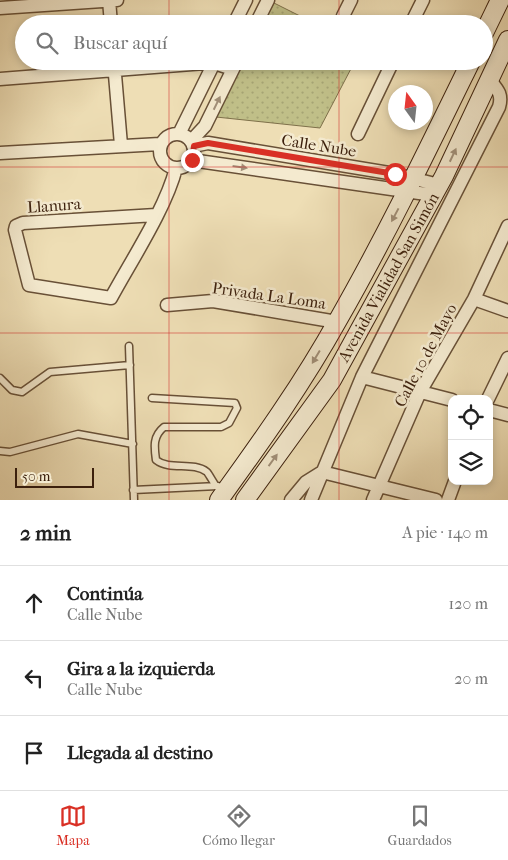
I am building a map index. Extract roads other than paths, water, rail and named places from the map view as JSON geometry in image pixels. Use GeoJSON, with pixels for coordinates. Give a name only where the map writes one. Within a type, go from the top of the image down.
{"type":"FeatureCollection","features":[{"type":"Feature","properties":{"kind":"main road"},"geometry":{"type":"LineString","coordinates":[[493,15],[500,0]]}},
{"type":"Feature","properties":{"kind":"main road","name":"Avenida Vialidad San Simón"},"geometry":{"type":"LineString","coordinates":[[233,493],[332,380],[439,185],[508,40]]}},
{"type":"Feature","properties":{"kind":"main road","name":"Avenida Vialidad San Simón"},"geometry":{"type":"LineString","coordinates":[[233,493],[337,322],[411,185],[467,70]]}},
{"type":"Feature","properties":{"kind":"street"},"geometry":{"type":"LineString","coordinates":[[110,0],[111,15]]}},
{"type":"Feature","properties":{"kind":"street"},"geometry":{"type":"LineString","coordinates":[[0,8],[116,0]]}},
{"type":"Feature","properties":{"kind":"street"},"geometry":{"type":"LineString","coordinates":[[238,15],[246,0]]}},
{"type":"Feature","properties":{"kind":"street"},"geometry":{"type":"LineString","coordinates":[[260,15],[268,0]]}},
{"type":"Feature","properties":{"kind":"street"},"geometry":{"type":"LineString","coordinates":[[344,15],[351,0]]}},
{"type":"Feature","properties":{"kind":"street"},"geometry":{"type":"LineString","coordinates":[[416,15],[423,0]]}},
{"type":"Feature","properties":{"kind":"street"},"geometry":{"type":"LineString","coordinates":[[0,79],[79,70]]}},
{"type":"Feature","properties":{"kind":"street"},"geometry":{"type":"LineString","coordinates":[[114,70],[121,146]]}},
{"type":"Feature","properties":{"kind":"street"},"geometry":{"type":"LineString","coordinates":[[211,70],[179,134],[165,138],[160,144],[160,156],[164,163],[176,168],[186,166],[192,160],[192,144],[205,126],[233,70]]}},
{"type":"Feature","properties":{"kind":"street"},"geometry":{"type":"LineString","coordinates":[[358,134],[389,70]]}},
{"type":"Feature","properties":{"kind":"street"},"geometry":{"type":"LineString","coordinates":[[311,500],[362,377],[502,99],[499,91],[489,79]]}},
{"type":"Feature","properties":{"kind":"street"},"geometry":{"type":"LineString","coordinates":[[179,134],[192,144]]}},
{"type":"Feature","properties":{"kind":"street","name":"Calle Nube"},"geometry":{"type":"LineString","coordinates":[[192,144],[208,143],[411,185]]}},
{"type":"Feature","properties":{"kind":"street"},"geometry":{"type":"LineString","coordinates":[[0,153],[160,144]]}},
{"type":"Feature","properties":{"kind":"street","name":"Calle Nube"},"geometry":{"type":"LineString","coordinates":[[192,160],[411,185],[460,184]]}},
{"type":"Feature","properties":{"kind":"street"},"geometry":{"type":"LineString","coordinates":[[156,215],[173,180],[176,168]]}},
{"type":"Feature","properties":{"kind":"street","name":"Llanura"},"geometry":{"type":"LineString","coordinates":[[156,215],[111,298],[29,285],[15,230],[16,226],[23,223],[156,215]]}},
{"type":"Feature","properties":{"kind":"street","name":"Calle 10 de Mayo"},"geometry":{"type":"LineString","coordinates":[[373,500],[420,392],[474,298],[508,226]]}},
{"type":"Feature","properties":{"kind":"street"},"geometry":{"type":"LineString","coordinates":[[474,298],[508,311]]}},
{"type":"Feature","properties":{"kind":"street","name":"Privada La Loma"},"geometry":{"type":"LineString","coordinates":[[167,305],[213,301],[337,322]]}},
{"type":"Feature","properties":{"kind":"street"},"geometry":{"type":"LineString","coordinates":[[490,395],[508,358]]}},
{"type":"Feature","properties":{"kind":"street"},"geometry":{"type":"LineString","coordinates":[[362,377],[448,399]]}},
{"type":"Feature","properties":{"kind":"street"},"geometry":{"type":"LineString","coordinates":[[493,411],[508,415]]}},
{"type":"Feature","properties":{"kind":"street"},"geometry":{"type":"LineString","coordinates":[[291,500],[306,482],[322,472],[436,500]]}},
{"type":"Feature","properties":{"kind":"street"},"geometry":{"type":"LineString","coordinates":[[448,500],[454,485]]}},
{"type":"Feature","properties":{"kind":"lane"},"geometry":{"type":"LineString","coordinates":[[130,346],[134,500]]}},
{"type":"Feature","properties":{"kind":"lane"},"geometry":{"type":"LineString","coordinates":[[0,378],[12,390],[22,392],[50,372],[130,365]]}},
{"type":"Feature","properties":{"kind":"lane"},"geometry":{"type":"LineString","coordinates":[[152,398],[234,403],[237,408],[229,423],[221,427],[164,427],[156,434],[154,446],[156,460],[163,465],[199,469],[233,493]]}},
{"type":"Feature","properties":{"kind":"lane"},"geometry":{"type":"LineString","coordinates":[[0,451],[10,452],[78,434],[133,444]]}},
{"type":"Feature","properties":{"kind":"lane"},"geometry":{"type":"LineString","coordinates":[[133,490],[233,493]]}}]}
